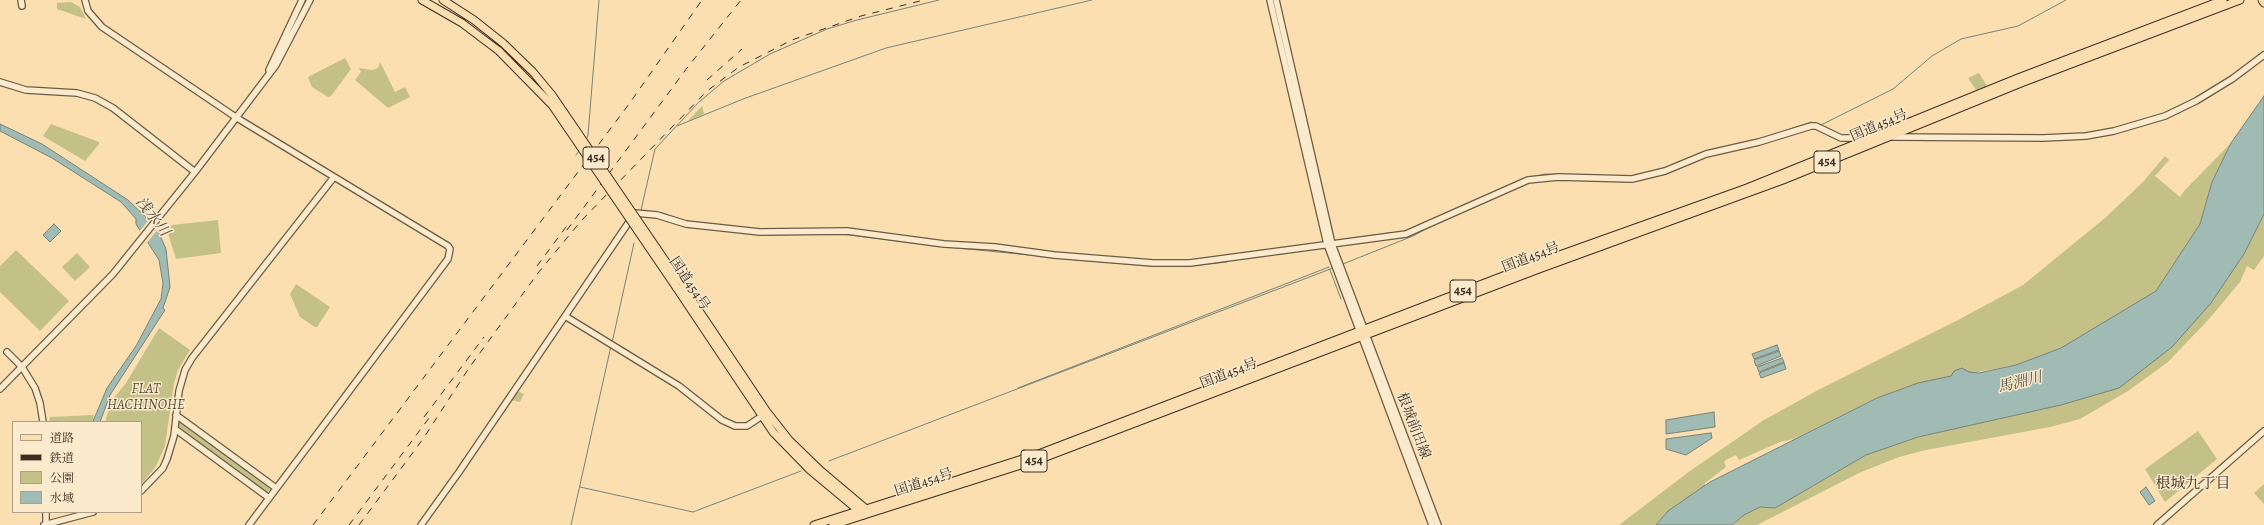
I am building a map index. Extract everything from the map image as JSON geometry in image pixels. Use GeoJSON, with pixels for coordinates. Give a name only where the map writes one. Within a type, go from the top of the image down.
{"type":"FeatureCollection","features":[{"type":"Feature","properties":{"kind":"main road","name":"国道454号"},"geometry":{"type":"LineString","coordinates":[[422,0],[462,23],[499,51],[535,86],[555,110],[677,284]]}},
{"type":"Feature","properties":{"kind":"main road","name":"国道454号"},"geometry":{"type":"LineString","coordinates":[[443,0],[474,20],[503,42],[533,72],[561,107],[764,415],[863,512],[1041,453],[1362,333],[1783,180],[2021,83],[2240,0]]}},
{"type":"Feature","properties":{"kind":"main road","name":"国道454号"},"geometry":{"type":"LineString","coordinates":[[1362,333],[1609,236],[1747,188],[2018,78],[2223,0]]}},
{"type":"Feature","properties":{"kind":"main road"},"geometry":{"type":"LineString","coordinates":[[814,525],[863,512]]}},
{"type":"Feature","properties":{"kind":"main road"},"geometry":{"type":"LineString","coordinates":[[833,525],[863,512]]}},
{"type":"Feature","properties":{"kind":"street"},"geometry":{"type":"LineString","coordinates":[[21,0],[22,6]]}},
{"type":"Feature","properties":{"kind":"street"},"geometry":{"type":"LineString","coordinates":[[85,0],[88,11],[102,27],[237,118],[448,246],[450,256],[249,525]]}},
{"type":"Feature","properties":{"kind":"street"},"geometry":{"type":"LineString","coordinates":[[266,76],[302,0]]}},
{"type":"Feature","properties":{"kind":"street"},"geometry":{"type":"LineString","coordinates":[[0,389],[109,278],[156,221],[237,118],[266,76],[276,65],[310,0]]}},
{"type":"Feature","properties":{"kind":"street"},"geometry":{"type":"LineString","coordinates":[[1270,0],[1330,244],[1362,333]]}},
{"type":"Feature","properties":{"kind":"street"},"geometry":{"type":"LineString","coordinates":[[1276,0],[1330,244]]}},
{"type":"Feature","properties":{"kind":"street"},"geometry":{"type":"LineString","coordinates":[[421,525],[459,472],[635,213],[657,215],[686,224],[760,232],[847,231],[944,244],[982,246],[1054,255],[1153,263],[1210,262],[1406,234],[1528,180],[1558,177],[1598,180],[1632,179],[1665,171],[1706,154],[1759,142],[1811,126],[1817,127],[1841,138],[2043,138],[2086,136],[2114,131],[2166,116],[2192,103],[2232,79],[2264,55]]}},
{"type":"Feature","properties":{"kind":"street"},"geometry":{"type":"LineString","coordinates":[[0,82],[26,90],[77,93],[95,98],[112,108],[195,172]]}},
{"type":"Feature","properties":{"kind":"street"},"geometry":{"type":"LineString","coordinates":[[142,490],[163,468],[172,446],[182,380],[192,358],[334,177]]}},
{"type":"Feature","properties":{"kind":"street"},"geometry":{"type":"LineString","coordinates":[[565,316],[679,386],[722,420],[735,426],[747,426],[764,415]]}},
{"type":"Feature","properties":{"kind":"street","name":"根城前田線"},"geometry":{"type":"LineString","coordinates":[[1362,333],[1432,525]]}},
{"type":"Feature","properties":{"kind":"street","name":"根城前田線"},"geometry":{"type":"LineString","coordinates":[[1362,333],[1438,525]]}},
{"type":"Feature","properties":{"kind":"street"},"geometry":{"type":"LineString","coordinates":[[7,352],[22,367],[35,388],[40,403],[43,421]]}},
{"type":"Feature","properties":{"kind":"street"},"geometry":{"type":"LineString","coordinates":[[176,415],[276,488]]}},
{"type":"Feature","properties":{"kind":"street"},"geometry":{"type":"LineString","coordinates":[[175,429],[269,498]]}},
{"type":"Feature","properties":{"kind":"street"},"geometry":{"type":"LineString","coordinates":[[2157,525],[2264,431]]}},
{"type":"Feature","properties":{"kind":"street"},"geometry":{"type":"LineString","coordinates":[[46,513],[45,525],[87,513]]}},
{"type":"Feature","properties":{"kind":"green space"},"geometry":{"type":"Polygon","coordinates":[[[71,2],[80,7],[86,19],[57,9],[57,3],[71,2]]]}},
{"type":"Feature","properties":{"kind":"green space"},"geometry":{"type":"Polygon","coordinates":[[[345,58],[351,69],[331,96],[328,97],[312,87],[308,77],[345,58]]]}},
{"type":"Feature","properties":{"kind":"green space"},"geometry":{"type":"Polygon","coordinates":[[[380,62],[395,92],[405,87],[410,97],[388,108],[355,80],[361,72],[359,68],[372,70],[378,68],[380,62]]]}},
{"type":"Feature","properties":{"kind":"green space"},"geometry":{"type":"Polygon","coordinates":[[[1979,73],[1987,86],[1976,90],[1968,78],[1979,73]]]}},
{"type":"Feature","properties":{"kind":"green space"},"geometry":{"type":"Polygon","coordinates":[[[702,106],[704,114],[688,121],[702,106]]]}},
{"type":"Feature","properties":{"kind":"green space"},"geometry":{"type":"Polygon","coordinates":[[[51,124],[99,142],[99,144],[85,161],[43,136],[51,124]]]}},
{"type":"Feature","properties":{"kind":"green space"},"geometry":{"type":"Polygon","coordinates":[[[2231,143],[2212,182],[2200,224],[2156,291],[2061,348],[2016,365],[1918,383],[1877,398],[1794,439],[1780,442],[1739,460],[1736,455],[1724,461],[1726,467],[1705,483],[1705,486],[1668,511],[1656,525],[1619,525],[1690,471],[1764,420],[1820,389],[1958,320],[2023,285],[2105,218],[2142,183],[2165,156],[2169,160],[2155,176],[2180,197],[2231,143]]]}},
{"type":"Feature","properties":{"kind":"green space"},"geometry":{"type":"Polygon","coordinates":[[[2264,214],[2264,256],[2254,270],[2247,266],[2240,282],[2209,319],[2168,362],[2128,391],[2080,419],[2050,427],[1926,450],[1899,457],[1861,472],[1757,525],[1733,525],[1744,515],[1760,507],[1775,508],[1866,455],[1918,437],[2061,405],[2244,254],[2264,214]]]}},
{"type":"Feature","properties":{"kind":"green space"},"geometry":{"type":"Polygon","coordinates":[[[218,220],[221,253],[176,259],[167,230],[172,225],[218,220]]]}},
{"type":"Feature","properties":{"kind":"green space"},"geometry":{"type":"Polygon","coordinates":[[[16,250],[69,301],[40,331],[0,292],[0,266],[16,250]]]}},
{"type":"Feature","properties":{"kind":"green space"},"geometry":{"type":"Polygon","coordinates":[[[77,253],[90,267],[75,281],[62,267],[77,253]]]}},
{"type":"Feature","properties":{"kind":"green space"},"geometry":{"type":"Polygon","coordinates":[[[296,284],[330,307],[317,327],[300,317],[290,294],[296,284]]]}},
{"type":"Feature","properties":{"kind":"green space","name":"FLAT HACHINOHE"},"geometry":{"type":"Polygon","coordinates":[[[159,328],[190,350],[178,370],[174,383],[165,446],[156,466],[142,484],[142,421],[106,421],[113,399],[126,383],[159,328]]]}},
{"type":"Feature","properties":{"kind":"green space"},"geometry":{"type":"Polygon","coordinates":[[[517,391],[524,394],[520,402],[511,400],[517,391]]]}},
{"type":"Feature","properties":{"kind":"green space"},"geometry":{"type":"Polygon","coordinates":[[[94,415],[93,421],[49,421],[50,417],[94,415]]]}},
{"type":"Feature","properties":{"kind":"green space"},"geometry":{"type":"Polygon","coordinates":[[[179,423],[184,423],[267,484],[271,489],[267,492],[262,490],[178,426],[179,423]]]}},
{"type":"Feature","properties":{"kind":"green space"},"geometry":{"type":"Polygon","coordinates":[[[2198,431],[2217,459],[2165,502],[2145,469],[2198,431]]]}},
{"type":"Feature","properties":{"kind":"green space"},"geometry":{"type":"Polygon","coordinates":[[[2264,484],[2264,504],[2254,493],[2264,484]]]}},
{"type":"Feature","properties":{"kind":"water","name":"馬淵川"},"geometry":{"type":"Polygon","coordinates":[[[2264,96],[2264,214],[2244,254],[2211,303],[2172,347],[2119,388],[2061,405],[1918,437],[1866,455],[1775,508],[1760,507],[1744,515],[1732,525],[1656,525],[1668,511],[1710,482],[1877,398],[1918,383],[1951,376],[1954,371],[1962,368],[1969,372],[1979,373],[2016,365],[2061,348],[2156,291],[2200,224],[2212,182],[2231,143],[2264,96]]]}},
{"type":"Feature","properties":{"kind":"water"},"geometry":{"type":"Polygon","coordinates":[[[0,124],[42,144],[128,200],[158,231],[166,249],[170,287],[163,308],[165,310],[110,395],[100,421],[93,421],[107,388],[136,346],[161,299],[163,283],[159,260],[136,224],[136,219],[121,202],[52,158],[0,131],[0,124]]]}},
{"type":"Feature","properties":{"kind":"water"},"geometry":{"type":"Polygon","coordinates":[[[54,224],[61,231],[50,242],[43,235],[54,224]]]}},
{"type":"Feature","properties":{"kind":"water"},"geometry":{"type":"Polygon","coordinates":[[[1777,345],[1779,350],[1754,359],[1752,354],[1777,345]]]}},
{"type":"Feature","properties":{"kind":"water"},"geometry":{"type":"Polygon","coordinates":[[[1779,351],[1781,356],[1756,366],[1754,360],[1779,351]]]}},
{"type":"Feature","properties":{"kind":"water"},"geometry":{"type":"Polygon","coordinates":[[[1782,358],[1784,362],[1759,372],[1757,367],[1782,358]]]}},
{"type":"Feature","properties":{"kind":"water"},"geometry":{"type":"Polygon","coordinates":[[[1784,363],[1786,369],[1761,378],[1759,373],[1784,363]]]}},
{"type":"Feature","properties":{"kind":"water"},"geometry":{"type":"Polygon","coordinates":[[[1714,412],[1715,427],[1666,434],[1666,420],[1714,412]]]}},
{"type":"Feature","properties":{"kind":"water"},"geometry":{"type":"Polygon","coordinates":[[[1711,433],[1712,438],[1686,455],[1666,449],[1666,439],[1711,433]]]}},
{"type":"Feature","properties":{"kind":"water"},"geometry":{"type":"Polygon","coordinates":[[[2146,487],[2155,501],[2149,505],[2140,492],[2146,487]]]}},
{"type":"Feature","properties":{"kind":"pier"},"geometry":{"type":"Polygon","coordinates":[[[150,218],[158,229],[147,243],[139,232],[150,218]]]}},
{"type":"Feature","properties":{"kind":"waterway"},"geometry":{"type":"LineString","coordinates":[[586,140],[588,135],[599,0]]}},
{"type":"Feature","properties":{"kind":"waterway"},"geometry":{"type":"LineString","coordinates":[[641,210],[655,149],[699,102],[724,81],[770,54],[827,29],[939,0]]}},
{"type":"Feature","properties":{"kind":"waterway"},"geometry":{"type":"LineString","coordinates":[[677,126],[743,99],[886,48],[1092,0]]}},
{"type":"Feature","properties":{"kind":"waterway"},"geometry":{"type":"LineString","coordinates":[[1821,125],[1893,89],[1932,56],[1961,39],[2018,26],[2066,0]]}},
{"type":"Feature","properties":{"kind":"waterway"},"geometry":{"type":"LineString","coordinates":[[1781,132],[1811,122],[1820,125]]}},
{"type":"Feature","properties":{"kind":"waterway"},"geometry":{"type":"LineString","coordinates":[[1787,136],[1795,134]]}},
{"type":"Feature","properties":{"kind":"waterway"},"geometry":{"type":"LineString","coordinates":[[1708,151],[1759,139]]}},
{"type":"Feature","properties":{"kind":"waterway"},"geometry":{"type":"LineString","coordinates":[[576,155],[579,151]]}},
{"type":"Feature","properties":{"kind":"waterway"},"geometry":{"type":"LineString","coordinates":[[1686,159],[1703,152]]}},
{"type":"Feature","properties":{"kind":"waterway"},"geometry":{"type":"LineString","coordinates":[[1676,169],[1686,165]]}},
{"type":"Feature","properties":{"kind":"waterway"},"geometry":{"type":"LineString","coordinates":[[1659,170],[1670,166]]}},
{"type":"Feature","properties":{"kind":"waterway"},"geometry":{"type":"LineString","coordinates":[[1434,219],[1522,179],[1545,174],[1573,175]]}},
{"type":"Feature","properties":{"kind":"waterway"},"geometry":{"type":"LineString","coordinates":[[1637,181],[1648,178]]}},
{"type":"Feature","properties":{"kind":"waterway"},"geometry":{"type":"LineString","coordinates":[[1563,180],[1628,182]]}},
{"type":"Feature","properties":{"kind":"waterway"},"geometry":{"type":"LineString","coordinates":[[641,211],[663,213],[679,219]]}},
{"type":"Feature","properties":{"kind":"waterway"},"geometry":{"type":"LineString","coordinates":[[686,221],[714,224]]}},
{"type":"Feature","properties":{"kind":"waterway"},"geometry":{"type":"LineString","coordinates":[[1343,264],[1413,236],[1435,224]]}},
{"type":"Feature","properties":{"kind":"waterway"},"geometry":{"type":"LineString","coordinates":[[1345,239],[1389,233]]}},
{"type":"Feature","properties":{"kind":"waterway"},"geometry":{"type":"LineString","coordinates":[[768,235],[839,234]]}},
{"type":"Feature","properties":{"kind":"waterway"},"geometry":{"type":"LineString","coordinates":[[842,234],[937,246],[1050,257]]}},
{"type":"Feature","properties":{"kind":"waterway"},"geometry":{"type":"LineString","coordinates":[[1399,238],[1408,237]]}},
{"type":"Feature","properties":{"kind":"waterway"},"geometry":{"type":"LineString","coordinates":[[612,343],[634,243]]}},
{"type":"Feature","properties":{"kind":"waterway"},"geometry":{"type":"LineString","coordinates":[[1257,251],[1319,243]]}},
{"type":"Feature","properties":{"kind":"waterway"},"geometry":{"type":"LineString","coordinates":[[1301,251],[1323,248]]}},
{"type":"Feature","properties":{"kind":"waterway"},"geometry":{"type":"LineString","coordinates":[[1050,252],[1056,252]]}},
{"type":"Feature","properties":{"kind":"waterway"},"geometry":{"type":"LineString","coordinates":[[1055,258],[1150,266],[1187,266]]}},
{"type":"Feature","properties":{"kind":"waterway"},"geometry":{"type":"LineString","coordinates":[[1191,266],[1227,262]]}},
{"type":"Feature","properties":{"kind":"waterway"},"geometry":{"type":"LineString","coordinates":[[1018,388],[1329,267]]}},
{"type":"Feature","properties":{"kind":"waterway"},"geometry":{"type":"LineString","coordinates":[[829,461],[1333,268]]}},
{"type":"Feature","properties":{"kind":"waterway"},"geometry":{"type":"LineString","coordinates":[[1330,270],[1341,299]]}},
{"type":"Feature","properties":{"kind":"waterway"},"geometry":{"type":"LineString","coordinates":[[571,525],[611,346]]}},
{"type":"Feature","properties":{"kind":"waterway"},"geometry":{"type":"LineString","coordinates":[[580,487],[693,512],[801,471]]}},
{"type":"Feature","properties":{"kind":"railway"},"geometry":{"type":"LineString","coordinates":[[313,525],[629,104],[702,0]]}},
{"type":"Feature","properties":{"kind":"railway"},"geometry":{"type":"LineString","coordinates":[[567,230],[687,68],[741,0]]}},
{"type":"Feature","properties":{"kind":"railway"},"geometry":{"type":"LineString","coordinates":[[359,525],[423,439],[469,368],[538,273],[581,221],[707,91],[739,67],[792,40],[861,16],[924,0]]}},
{"type":"Feature","properties":{"kind":"railway"},"geometry":{"type":"LineString","coordinates":[[707,80],[742,49]]}},
{"type":"Feature","properties":{"kind":"railway"},"geometry":{"type":"LineString","coordinates":[[537,266],[569,223]]}},
{"type":"Feature","properties":{"kind":"railway"},"geometry":{"type":"LineString","coordinates":[[424,417],[484,337]]}},
{"type":"Feature","properties":{"kind":"railway"},"geometry":{"type":"LineString","coordinates":[[349,525],[432,414]]}},
{"type":"Feature","properties":{"kind":"district","name":"根城九丁目"},"geometry":{"type":"Point","coordinates":[2193,484]}},
{"type":"Feature","properties":{"kind":"water label","name":"浅水川"},"geometry":{"type":"Point","coordinates":[152,217]}}]}
